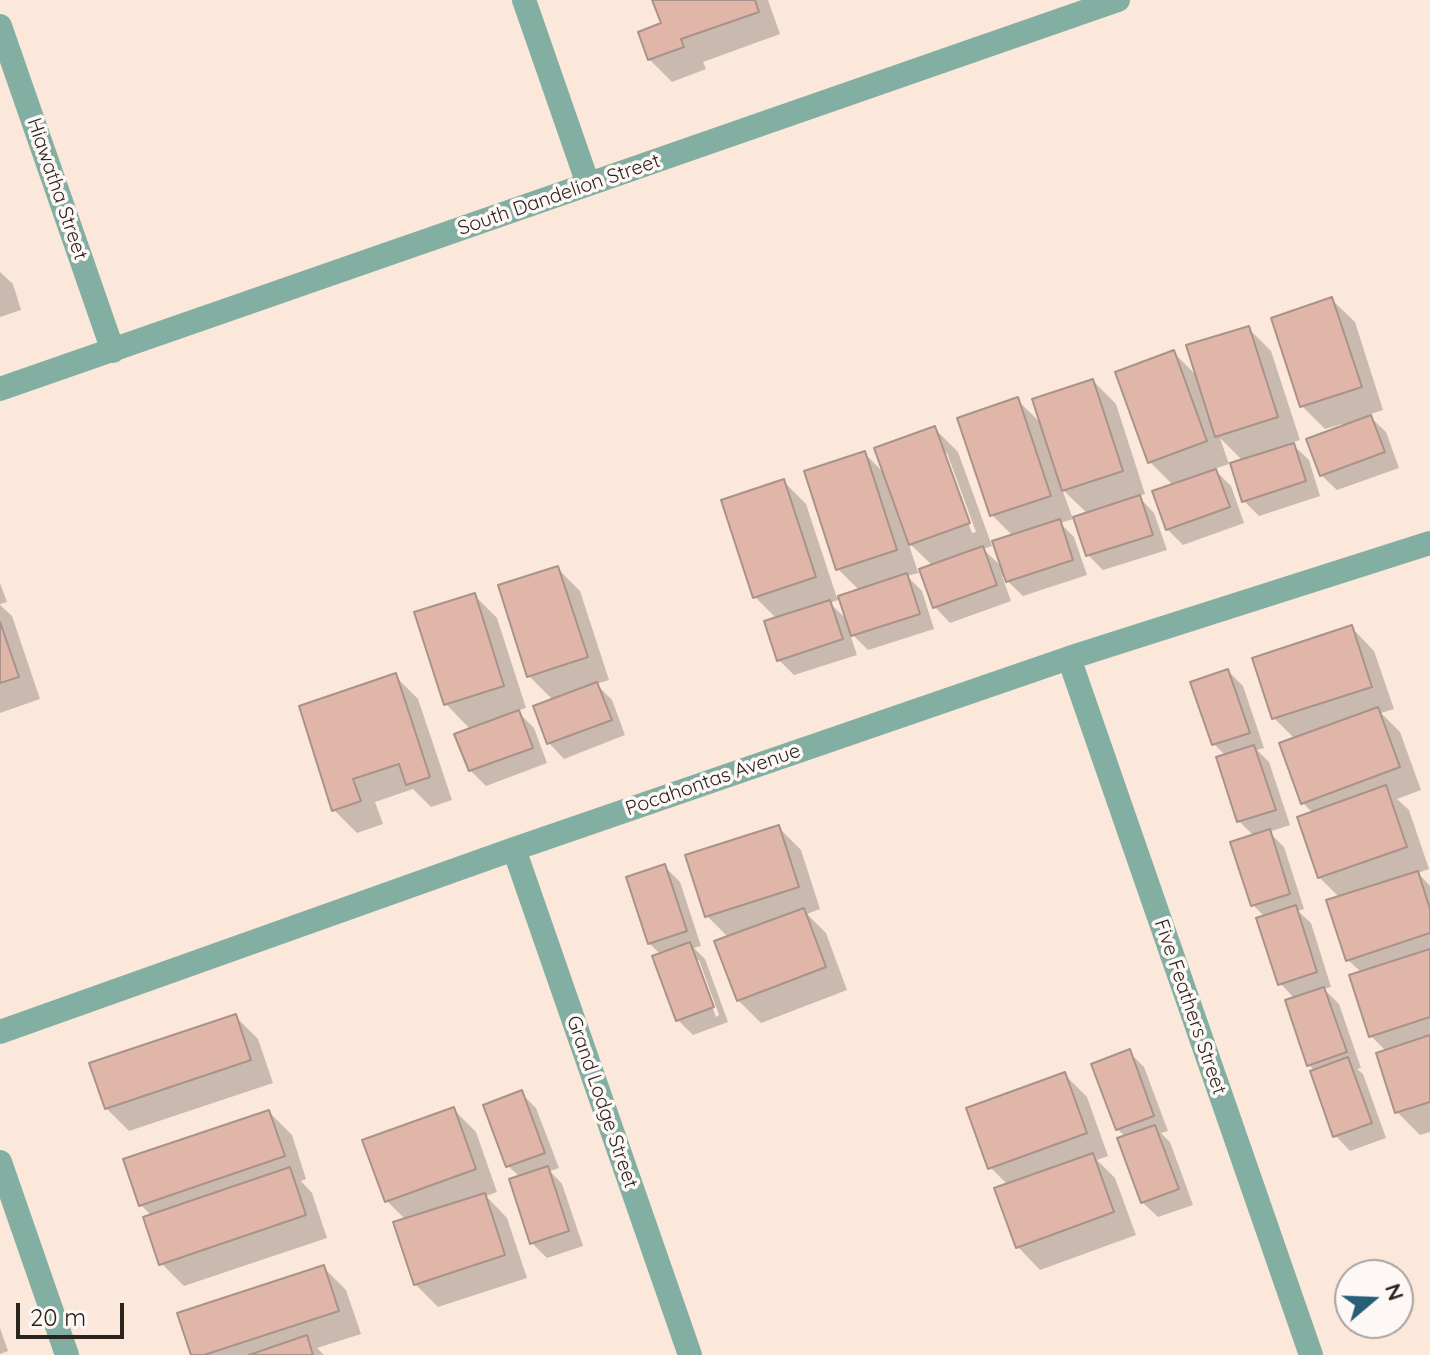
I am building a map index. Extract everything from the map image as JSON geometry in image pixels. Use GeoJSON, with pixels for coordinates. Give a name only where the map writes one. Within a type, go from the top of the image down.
{"type":"FeatureCollection","features":[{"type":"Feature","properties":{"kind":"street"},"geometry":{"type":"LineString","coordinates":[[524,0],[588,184]]}},
{"type":"Feature","properties":{"kind":"street","name":"South Dandelion Street"},"geometry":{"type":"LineString","coordinates":[[0,389],[588,184],[1053,10],[1118,0]]}},
{"type":"Feature","properties":{"kind":"street","name":"Hiawatha Street"},"geometry":{"type":"LineString","coordinates":[[0,26],[113,351]]}},
{"type":"Feature","properties":{"kind":"street","name":"Pocahontas Avenue"},"geometry":{"type":"LineString","coordinates":[[0,1032],[514,849],[1069,658],[1430,543]]}},
{"type":"Feature","properties":{"kind":"street","name":"Five Feathers Street"},"geometry":{"type":"LineString","coordinates":[[1069,658],[1311,1355]]}},
{"type":"Feature","properties":{"kind":"street","name":"Grand Lodge Street"},"geometry":{"type":"LineString","coordinates":[[514,849],[690,1355]]}},
{"type":"Feature","properties":{"kind":"street"},"geometry":{"type":"LineString","coordinates":[[0,1162],[67,1355]]}},
{"type":"Feature","properties":{"kind":"building"},"geometry":{"type":"Polygon","coordinates":[[[652,0],[755,0],[759,12],[681,39],[684,47],[648,60],[638,32],[661,23],[652,0]]]}},
{"type":"Feature","properties":{"kind":"building"},"geometry":{"type":"Polygon","coordinates":[[[1332,297],[1362,387],[1300,407],[1271,318],[1332,297]]]}},
{"type":"Feature","properties":{"kind":"building"},"geometry":{"type":"Polygon","coordinates":[[[1249,326],[1278,417],[1215,437],[1186,345],[1249,326]]]}},
{"type":"Feature","properties":{"kind":"building"},"geometry":{"type":"Polygon","coordinates":[[[1174,350],[1207,441],[1148,463],[1115,372],[1174,350]]]}},
{"type":"Feature","properties":{"kind":"building"},"geometry":{"type":"Polygon","coordinates":[[[1093,379],[1123,471],[1062,491],[1032,399],[1093,379]]]}},
{"type":"Feature","properties":{"kind":"building"},"geometry":{"type":"Polygon","coordinates":[[[1018,397],[1051,496],[990,516],[957,418],[1018,397]]]}},
{"type":"Feature","properties":{"kind":"building"},"geometry":{"type":"Polygon","coordinates":[[[1371,415],[1385,452],[1320,476],[1306,439],[1371,415]]]}},
{"type":"Feature","properties":{"kind":"building"},"geometry":{"type":"Polygon","coordinates":[[[935,426],[970,523],[909,545],[874,448],[935,426]]]}},
{"type":"Feature","properties":{"kind":"building"},"geometry":{"type":"Polygon","coordinates":[[[1294,443],[1306,481],[1242,502],[1230,463],[1294,443]]]}},
{"type":"Feature","properties":{"kind":"building"},"geometry":{"type":"Polygon","coordinates":[[[865,451],[897,550],[836,570],[804,471],[865,451]]]}},
{"type":"Feature","properties":{"kind":"building"},"geometry":{"type":"Polygon","coordinates":[[[1216,469],[1230,507],[1166,530],[1152,491],[1216,469]]]}},
{"type":"Feature","properties":{"kind":"building"},"geometry":{"type":"Polygon","coordinates":[[[784,479],[816,577],[753,598],[721,500],[784,479]]]}},
{"type":"Feature","properties":{"kind":"building"},"geometry":{"type":"Polygon","coordinates":[[[1140,495],[1153,535],[1086,556],[1073,517],[1140,495]]]}},
{"type":"Feature","properties":{"kind":"building"},"geometry":{"type":"Polygon","coordinates":[[[1060,519],[1073,560],[1006,582],[992,541],[1060,519]]]}},
{"type":"Feature","properties":{"kind":"building"},"geometry":{"type":"Polygon","coordinates":[[[983,546],[997,585],[933,608],[919,569],[983,546]]]}},
{"type":"Feature","properties":{"kind":"building"},"geometry":{"type":"Polygon","coordinates":[[[558,566],[588,657],[527,677],[498,585],[558,566]]]}},
{"type":"Feature","properties":{"kind":"building"},"geometry":{"type":"Polygon","coordinates":[[[907,573],[920,614],[851,636],[838,596],[907,573]]]}},
{"type":"Feature","properties":{"kind":"building"},"geometry":{"type":"Polygon","coordinates":[[[475,593],[504,686],[444,705],[414,612],[475,593]]]}},
{"type":"Feature","properties":{"kind":"building"},"geometry":{"type":"Polygon","coordinates":[[[830,600],[843,639],[777,661],[764,621],[830,600]]]}},
{"type":"Feature","properties":{"kind":"building"},"geometry":{"type":"Polygon","coordinates":[[[0,622],[19,677],[0,683],[0,622]]]}},
{"type":"Feature","properties":{"kind":"building"},"geometry":{"type":"Polygon","coordinates":[[[1352,625],[1372,687],[1272,719],[1252,658],[1352,625]]]}},
{"type":"Feature","properties":{"kind":"building"},"geometry":{"type":"Polygon","coordinates":[[[1228,669],[1250,733],[1212,745],[1190,682],[1228,669]]]}},
{"type":"Feature","properties":{"kind":"building"},"geometry":{"type":"Polygon","coordinates":[[[396,673],[430,777],[406,785],[399,764],[353,779],[361,801],[332,811],[299,706],[396,673]]]}},
{"type":"Feature","properties":{"kind":"building"},"geometry":{"type":"Polygon","coordinates":[[[597,682],[612,720],[547,744],[533,706],[597,682]]]}},
{"type":"Feature","properties":{"kind":"building"},"geometry":{"type":"Polygon","coordinates":[[[1378,707],[1400,767],[1301,804],[1279,743],[1378,707]]]}},
{"type":"Feature","properties":{"kind":"building"},"geometry":{"type":"Polygon","coordinates":[[[519,710],[533,748],[469,771],[454,734],[519,710]]]}},
{"type":"Feature","properties":{"kind":"building"},"geometry":{"type":"Polygon","coordinates":[[[1254,745],[1276,810],[1237,822],[1216,757],[1254,745]]]}},
{"type":"Feature","properties":{"kind":"building"},"geometry":{"type":"Polygon","coordinates":[[[1386,785],[1407,847],[1318,878],[1297,817],[1386,785]]]}},
{"type":"Feature","properties":{"kind":"building"},"geometry":{"type":"Polygon","coordinates":[[[779,825],[799,887],[705,917],[685,855],[779,825]]]}},
{"type":"Feature","properties":{"kind":"building"},"geometry":{"type":"Polygon","coordinates":[[[1270,829],[1290,894],[1251,906],[1230,842],[1270,829]]]}},
{"type":"Feature","properties":{"kind":"building"},"geometry":{"type":"Polygon","coordinates":[[[665,864],[687,931],[648,944],[626,877],[665,864]]]}},
{"type":"Feature","properties":{"kind":"building"},"geometry":{"type":"Polygon","coordinates":[[[1418,871],[1430,909],[1430,933],[1346,961],[1326,900],[1418,871]]]}},
{"type":"Feature","properties":{"kind":"building"},"geometry":{"type":"Polygon","coordinates":[[[1296,905],[1317,972],[1278,985],[1256,918],[1296,905]]]}},
{"type":"Feature","properties":{"kind":"building"},"geometry":{"type":"Polygon","coordinates":[[[804,908],[826,967],[737,1001],[714,941],[804,908]]]}},
{"type":"Feature","properties":{"kind":"building"},"geometry":{"type":"Polygon","coordinates":[[[690,942],[714,1007],[676,1021],[652,956],[690,942]]]}},
{"type":"Feature","properties":{"kind":"building"},"geometry":{"type":"Polygon","coordinates":[[[1430,949],[1430,1017],[1369,1037],[1349,975],[1430,949]]]}},
{"type":"Feature","properties":{"kind":"building"},"geometry":{"type":"Polygon","coordinates":[[[1324,987],[1347,1052],[1307,1066],[1285,1000],[1324,987]]]}},
{"type":"Feature","properties":{"kind":"building"},"geometry":{"type":"Polygon","coordinates":[[[236,1014],[251,1060],[105,1109],[89,1063],[236,1014]]]}},
{"type":"Feature","properties":{"kind":"building"},"geometry":{"type":"Polygon","coordinates":[[[1430,1035],[1430,1102],[1395,1113],[1376,1053],[1430,1035]]]}},
{"type":"Feature","properties":{"kind":"building"},"geometry":{"type":"Polygon","coordinates":[[[1130,1049],[1154,1116],[1116,1130],[1091,1064],[1130,1049]]]}},
{"type":"Feature","properties":{"kind":"building"},"geometry":{"type":"Polygon","coordinates":[[[1348,1057],[1372,1123],[1333,1137],[1310,1071],[1348,1057]]]}},
{"type":"Feature","properties":{"kind":"building"},"geometry":{"type":"Polygon","coordinates":[[[1065,1072],[1087,1133],[988,1169],[966,1108],[1065,1072]]]}},
{"type":"Feature","properties":{"kind":"building"},"geometry":{"type":"Polygon","coordinates":[[[522,1090],[545,1153],[506,1167],[483,1105],[522,1090]]]}},
{"type":"Feature","properties":{"kind":"building"},"geometry":{"type":"Polygon","coordinates":[[[454,1107],[476,1169],[385,1202],[362,1140],[454,1107]]]}},
{"type":"Feature","properties":{"kind":"building"},"geometry":{"type":"Polygon","coordinates":[[[269,1110],[285,1156],[139,1206],[123,1159],[269,1110]]]}},
{"type":"Feature","properties":{"kind":"building"},"geometry":{"type":"Polygon","coordinates":[[[1155,1125],[1179,1189],[1141,1203],[1117,1138],[1155,1125]]]}},
{"type":"Feature","properties":{"kind":"building"},"geometry":{"type":"Polygon","coordinates":[[[1093,1153],[1114,1212],[1016,1248],[994,1188],[1093,1153]]]}},
{"type":"Feature","properties":{"kind":"building"},"geometry":{"type":"Polygon","coordinates":[[[548,1166],[569,1231],[530,1244],[509,1179],[548,1166]]]}},
{"type":"Feature","properties":{"kind":"building"},"geometry":{"type":"Polygon","coordinates":[[[290,1167],[306,1215],[159,1265],[143,1217],[290,1167]]]}},
{"type":"Feature","properties":{"kind":"building"},"geometry":{"type":"Polygon","coordinates":[[[485,1193],[505,1255],[414,1285],[393,1222],[485,1193]]]}},
{"type":"Feature","properties":{"kind":"building"},"geometry":{"type":"Polygon","coordinates":[[[324,1265],[339,1311],[204,1355],[191,1355],[177,1313],[324,1265]]]}},
{"type":"Feature","properties":{"kind":"building"},"geometry":{"type":"Polygon","coordinates":[[[307,1335],[313,1355],[249,1355],[307,1335]]]}}]}
